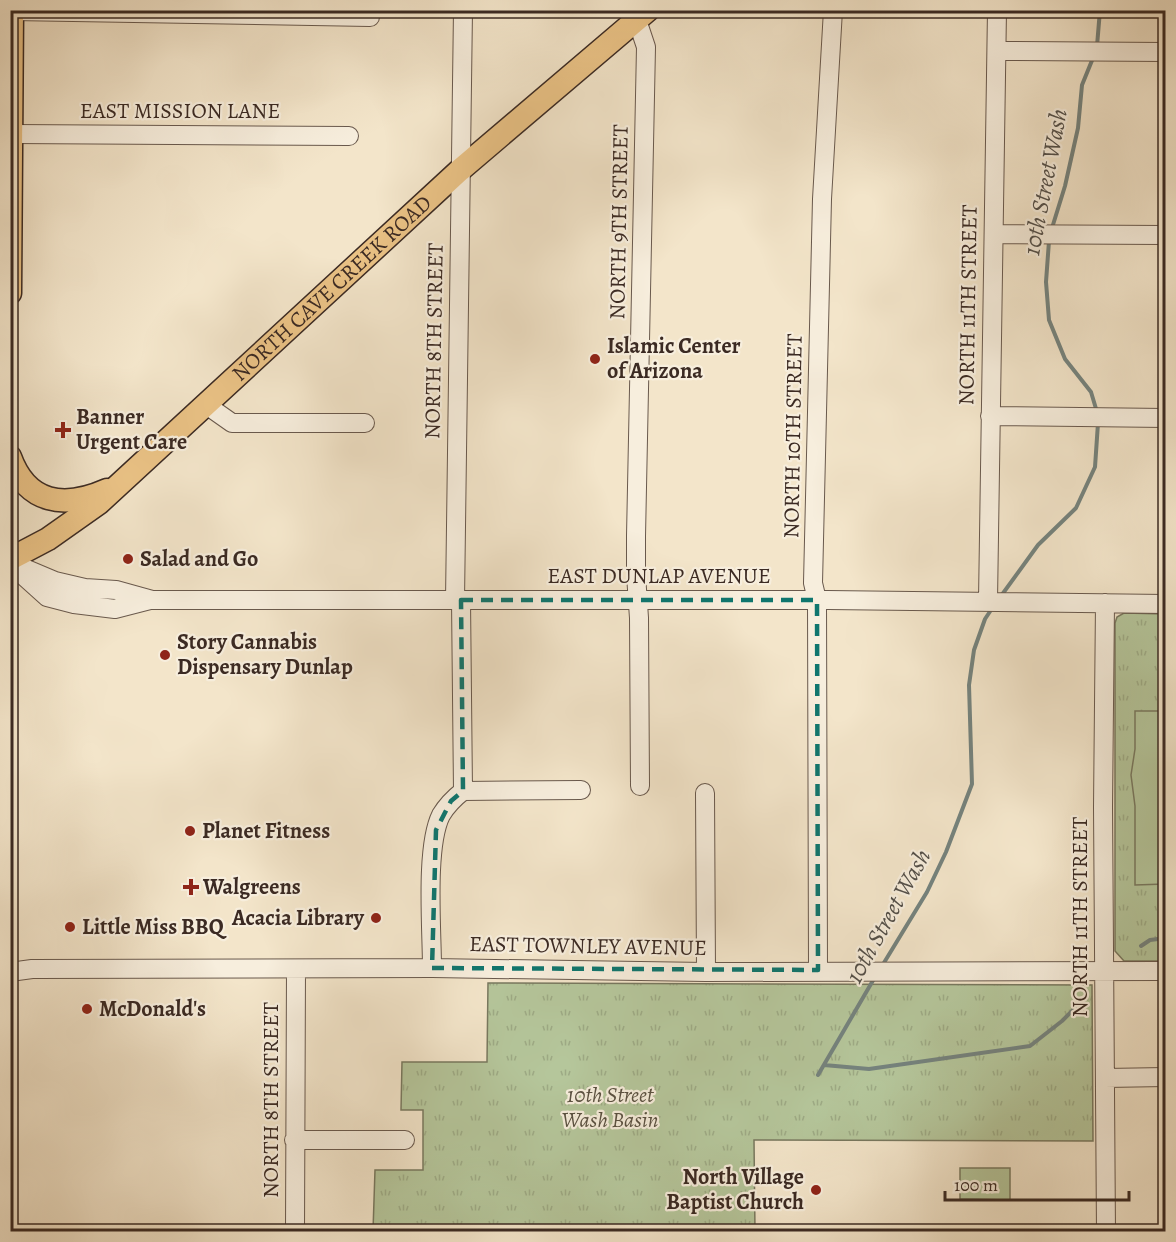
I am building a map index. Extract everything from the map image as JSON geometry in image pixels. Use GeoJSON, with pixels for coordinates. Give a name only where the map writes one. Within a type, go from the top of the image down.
{"type":"FeatureCollection","features":[{"type":"Feature","properties":{"kind":"main road"},"geometry":{"type":"LineString","coordinates":[[10,293],[12,11]]}},
{"type":"Feature","properties":{"kind":"main road","name":"NORTH CAVE CREEK ROAD"},"geometry":{"type":"LineString","coordinates":[[10,562],[74,522],[119,485],[460,170],[643,15]]}},
{"type":"Feature","properties":{"kind":"main road"},"geometry":{"type":"LineString","coordinates":[[10,457],[16,472],[26,486],[39,496],[55,500],[80,499],[119,485]]}},
{"type":"Feature","properties":{"kind":"street","name":"NORTH 8TH STREET"},"geometry":{"type":"LineString","coordinates":[[462,10],[458,600],[463,791]]}},
{"type":"Feature","properties":{"kind":"street","name":"NORTH 10TH STREET"},"geometry":{"type":"LineString","coordinates":[[818,970],[817,600],[813,583],[822,199],[833,10]]}},
{"type":"Feature","properties":{"kind":"street","name":"NORTH 11TH STREET"},"geometry":{"type":"LineString","coordinates":[[988,601],[997,10]]}},
{"type":"Feature","properties":{"kind":"street"},"geometry":{"type":"LineString","coordinates":[[12,11],[370,17]]}},
{"type":"Feature","properties":{"kind":"street","name":"NORTH 9TH STREET"},"geometry":{"type":"LineString","coordinates":[[639,786],[636,536],[646,47],[643,15]]}},
{"type":"Feature","properties":{"kind":"street"},"geometry":{"type":"LineString","coordinates":[[997,51],[1166,52]]}},
{"type":"Feature","properties":{"kind":"street","name":"EAST MISSION LANE"},"geometry":{"type":"LineString","coordinates":[[12,134],[349,136]]}},
{"type":"Feature","properties":{"kind":"street"},"geometry":{"type":"LineString","coordinates":[[994,234],[1166,235]]}},
{"type":"Feature","properties":{"kind":"street"},"geometry":{"type":"LineString","coordinates":[[205,404],[232,423],[365,423]]}},
{"type":"Feature","properties":{"kind":"street"},"geometry":{"type":"LineString","coordinates":[[990,416],[1166,418]]}},
{"type":"Feature","properties":{"kind":"street","name":"EAST DUNLAP AVENUE"},"geometry":{"type":"LineString","coordinates":[[10,562],[55,581],[85,588],[116,590],[152,600],[817,600],[1166,604]]}},
{"type":"Feature","properties":{"kind":"street","name":"NORTH 11TH STREET"},"geometry":{"type":"LineString","coordinates":[[1105,603],[1106,1232]]}},
{"type":"Feature","properties":{"kind":"street"},"geometry":{"type":"LineString","coordinates":[[432,968],[431,889],[436,830],[451,801],[463,791],[581,790]]}},
{"type":"Feature","properties":{"kind":"street"},"geometry":{"type":"LineString","coordinates":[[705,793],[706,972]]}},
{"type":"Feature","properties":{"kind":"street","name":"EAST TOWNLEY AVENUE"},"geometry":{"type":"LineString","coordinates":[[10,972],[32,969],[432,968],[706,972],[1166,971]]}},
{"type":"Feature","properties":{"kind":"street","name":"NORTH 8TH STREET"},"geometry":{"type":"LineString","coordinates":[[295,1232],[296,969]]}},
{"type":"Feature","properties":{"kind":"street"},"geometry":{"type":"LineString","coordinates":[[1105,1077],[1166,1077]]}},
{"type":"Feature","properties":{"kind":"street"},"geometry":{"type":"LineString","coordinates":[[294,1140],[405,1140]]}},
{"type":"Feature","properties":{"kind":"highlighted area"},"geometry":{"type":"Polygon","coordinates":[[[461,600],[817,600],[818,970],[432,968],[436,830],[451,801],[463,791],[461,600]]]}},
{"type":"Feature","properties":{"kind":"green space"},"geometry":{"type":"Polygon","coordinates":[[[1124,613],[1165,614],[1165,961],[1124,961],[1115,951],[1115,623],[1117,617],[1124,613]]]}},
{"type":"Feature","properties":{"kind":"green space"},"geometry":{"type":"Polygon","coordinates":[[[1165,703],[1165,884],[1135,885],[1135,806],[1131,775],[1135,749],[1135,711],[1158,711],[1165,703]]]}},
{"type":"Feature","properties":{"kind":"green space","name":"10th Street Wash Basin"},"geometry":{"type":"Polygon","coordinates":[[[488,983],[1092,985],[1093,1141],[754,1140],[755,1231],[373,1231],[375,1170],[423,1170],[423,1110],[401,1110],[402,1062],[487,1062],[488,983]]]}},
{"type":"Feature","properties":{"kind":"green space"},"geometry":{"type":"Polygon","coordinates":[[[960,1168],[1010,1168],[1010,1200],[960,1199],[960,1168]]]}},
{"type":"Feature","properties":{"kind":"waterway","name":"10th Street Wash"},"geometry":{"type":"LineString","coordinates":[[1097,46],[1100,10]]}},
{"type":"Feature","properties":{"kind":"waterway","name":"10th Street Wash"},"geometry":{"type":"LineString","coordinates":[[1052,228],[1065,186],[1078,128],[1082,85],[1093,58]]}},
{"type":"Feature","properties":{"kind":"waterway","name":"10th Street Wash"},"geometry":{"type":"LineString","coordinates":[[1049,241],[1046,282],[1049,320],[1065,359],[1091,392],[1097,412]]}},
{"type":"Feature","properties":{"kind":"waterway","name":"10th Street Wash"},"geometry":{"type":"LineString","coordinates":[[1001,596],[1038,545],[1076,508],[1095,467],[1098,423]]}},
{"type":"Feature","properties":{"kind":"waterway","name":"10th Street Wash"},"geometry":{"type":"LineString","coordinates":[[882,966],[927,892],[946,852],[972,784],[969,685],[974,650],[985,619],[993,607]]}},
{"type":"Feature","properties":{"kind":"waterway"},"geometry":{"type":"LineString","coordinates":[[1141,946],[1150,940],[1166,938]]}},
{"type":"Feature","properties":{"kind":"waterway","name":"10th Street Wash"},"geometry":{"type":"LineString","coordinates":[[818,1075],[875,977]]}},
{"type":"Feature","properties":{"kind":"waterway","name":"10th Street Wash"},"geometry":{"type":"LineString","coordinates":[[824,1065],[869,1069],[1030,1046],[1078,1005]]}},
{"type":"Feature","properties":{"kind":"place","name":"Islamic Center of Arizona"},"geometry":{"type":"Point","coordinates":[595,359]}},
{"type":"Feature","properties":{"kind":"place","name":"Banner Urgent Care"},"geometry":{"type":"Point","coordinates":[63,430]}},
{"type":"Feature","properties":{"kind":"place","name":"Salad and Go"},"geometry":{"type":"Point","coordinates":[128,559]}},
{"type":"Feature","properties":{"kind":"place","name":"Story Cannabis Dispensary Dunlap"},"geometry":{"type":"Point","coordinates":[165,655]}},
{"type":"Feature","properties":{"kind":"place","name":"Planet Fitness"},"geometry":{"type":"Point","coordinates":[190,831]}},
{"type":"Feature","properties":{"kind":"place","name":"Walgreens"},"geometry":{"type":"Point","coordinates":[191,887]}},
{"type":"Feature","properties":{"kind":"place","name":"Acacia Library"},"geometry":{"type":"Point","coordinates":[376,918]}},
{"type":"Feature","properties":{"kind":"place","name":"Little Miss BBQ"},"geometry":{"type":"Point","coordinates":[70,927]}},
{"type":"Feature","properties":{"kind":"place","name":"McDonald's"},"geometry":{"type":"Point","coordinates":[87,1009]}},
{"type":"Feature","properties":{"kind":"place","name":"North Village Baptist Church"},"geometry":{"type":"Point","coordinates":[816,1190]}}]}
